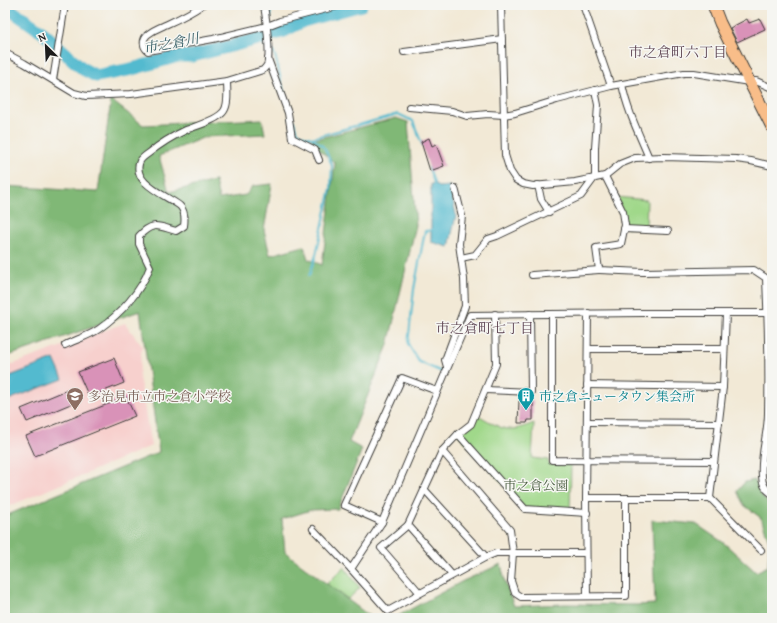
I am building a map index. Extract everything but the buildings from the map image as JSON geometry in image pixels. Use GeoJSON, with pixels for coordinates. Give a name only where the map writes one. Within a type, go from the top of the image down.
{"type":"FeatureCollection","features":[{"type":"Feature","properties":{"kind":"highway"},"geometry":{"type":"LineString","coordinates":[[713,5],[720,23],[772,127]]}},
{"type":"Feature","properties":{"kind":"street"},"geometry":{"type":"LineString","coordinates":[[53,80],[65,5]]}},
{"type":"Feature","properties":{"kind":"street"},"geometry":{"type":"LineString","coordinates":[[202,5],[194,11],[152,31],[146,36],[143,42],[144,48],[148,51],[213,39],[342,5]]}},
{"type":"Feature","properties":{"kind":"street"},"geometry":{"type":"LineString","coordinates":[[5,53],[74,93],[86,96],[97,97],[131,94],[227,81],[263,70],[267,66],[267,26],[264,5]]}},
{"type":"Feature","properties":{"kind":"street"},"geometry":{"type":"LineString","coordinates":[[501,5],[505,155],[510,171],[516,180],[523,184],[538,185],[575,182],[605,176],[620,164],[635,158],[736,158],[772,166]]}},
{"type":"Feature","properties":{"kind":"street"},"geometry":{"type":"LineString","coordinates":[[583,5],[611,86]]}},
{"type":"Feature","properties":{"kind":"street"},"geometry":{"type":"LineString","coordinates":[[404,52],[502,39]]}},
{"type":"Feature","properties":{"kind":"street"},"geometry":{"type":"LineString","coordinates":[[268,59],[288,114],[292,138],[315,150],[319,160]]}},
{"type":"Feature","properties":{"kind":"street"},"geometry":{"type":"LineString","coordinates":[[409,107],[452,111],[467,116],[488,114],[504,115],[516,113],[557,100],[611,86],[684,73],[694,73],[749,82],[756,81],[772,88]]}},
{"type":"Feature","properties":{"kind":"street"},"geometry":{"type":"LineString","coordinates":[[65,346],[98,330],[123,308],[137,291],[146,277],[150,267],[139,244],[139,236],[146,228],[157,226],[176,231],[184,226],[185,218],[181,207],[152,190],[143,178],[139,169],[140,160],[156,147],[184,131],[217,117],[224,111],[227,101],[227,81]]}},
{"type":"Feature","properties":{"kind":"street"},"geometry":{"type":"LineString","coordinates":[[622,84],[624,95],[634,123],[650,158]]}},
{"type":"Feature","properties":{"kind":"street"},"geometry":{"type":"LineString","coordinates":[[461,258],[475,255],[488,238],[497,236],[581,196],[595,177],[595,148],[598,105],[594,90]]}},
{"type":"Feature","properties":{"kind":"street"},"geometry":{"type":"LineString","coordinates":[[599,270],[596,248],[621,244],[625,225],[623,212],[605,176]]}},
{"type":"Feature","properties":{"kind":"street"},"geometry":{"type":"LineString","coordinates":[[538,185],[541,199],[549,212]]}},
{"type":"Feature","properties":{"kind":"street"},"geometry":{"type":"LineString","coordinates":[[447,367],[445,360],[465,306],[464,279],[459,244],[462,216],[455,188]]}},
{"type":"Feature","properties":{"kind":"street"},"geometry":{"type":"LineString","coordinates":[[624,229],[668,231]]}},
{"type":"Feature","properties":{"kind":"street"},"geometry":{"type":"LineString","coordinates":[[532,275],[599,270],[643,272],[754,270],[766,278],[768,414],[762,478],[766,490],[772,494]]}},
{"type":"Feature","properties":{"kind":"street"},"geometry":{"type":"LineString","coordinates":[[710,498],[723,386],[726,313]]}},
{"type":"Feature","properties":{"kind":"street"},"geometry":{"type":"LineString","coordinates":[[351,569],[382,522],[470,315],[767,313]]}},
{"type":"Feature","properties":{"kind":"street"},"geometry":{"type":"LineString","coordinates":[[420,592],[381,548],[408,524],[442,451],[458,434],[471,424],[496,364],[495,314]]}},
{"type":"Feature","properties":{"kind":"street"},"geometry":{"type":"LineString","coordinates":[[486,390],[530,392],[530,314]]}},
{"type":"Feature","properties":{"kind":"street"},"geometry":{"type":"LineString","coordinates":[[552,314],[552,460],[714,461]]}},
{"type":"Feature","properties":{"kind":"street"},"geometry":{"type":"LineString","coordinates":[[587,596],[586,461],[588,314]]}},
{"type":"Feature","properties":{"kind":"street"},"geometry":{"type":"LineString","coordinates":[[588,349],[724,349]]}},
{"type":"Feature","properties":{"kind":"street"},"geometry":{"type":"LineString","coordinates":[[382,522],[344,505],[402,378],[437,391]]}},
{"type":"Feature","properties":{"kind":"street"},"geometry":{"type":"LineString","coordinates":[[587,385],[723,386]]}},
{"type":"Feature","properties":{"kind":"street"},"geometry":{"type":"LineString","coordinates":[[587,422],[719,423]]}},
{"type":"Feature","properties":{"kind":"street"},"geometry":{"type":"LineString","coordinates":[[458,434],[525,509],[586,513]]}},
{"type":"Feature","properties":{"kind":"street"},"geometry":{"type":"LineString","coordinates":[[442,451],[510,530],[513,553],[510,581],[515,593],[521,597],[626,596],[626,499]]}},
{"type":"Feature","properties":{"kind":"street"},"geometry":{"type":"LineString","coordinates":[[424,489],[486,557]]}},
{"type":"Feature","properties":{"kind":"street"},"geometry":{"type":"LineString","coordinates":[[586,498],[710,498],[761,550]]}},
{"type":"Feature","properties":{"kind":"street"},"geometry":{"type":"LineString","coordinates":[[408,524],[452,576]]}},
{"type":"Feature","properties":{"kind":"street"},"geometry":{"type":"LineString","coordinates":[[313,529],[388,611],[420,592],[496,553],[586,553]]}},
{"type":"Feature","properties":{"kind":"shaded area","name":"多治見市立市之倉小学校"},"geometry":{"type":"Polygon","coordinates":[[[125,323],[142,346],[139,375],[151,446],[5,508],[5,367],[125,323]]]}},
{"type":"Feature","properties":{"kind":"green space"},"geometry":{"type":"Polygon","coordinates":[[[111,100],[143,125],[262,119],[265,134],[205,137],[159,156],[169,192],[215,181],[219,199],[246,195],[253,186],[272,184],[264,230],[270,255],[304,246],[308,259],[322,265],[335,163],[309,141],[396,118],[408,122],[416,225],[388,345],[349,442],[362,449],[338,509],[311,510],[282,519],[285,552],[372,618],[5,618],[5,516],[159,452],[140,311],[5,357],[5,186],[98,192],[111,100]]]}},
{"type":"Feature","properties":{"kind":"green space"},"geometry":{"type":"Polygon","coordinates":[[[617,197],[647,200],[646,227],[627,228],[617,197]]]}},
{"type":"Feature","properties":{"kind":"green space","name":"市之倉公園"},"geometry":{"type":"Polygon","coordinates":[[[476,414],[498,426],[509,429],[516,429],[534,423],[532,458],[548,460],[549,464],[571,465],[570,512],[525,509],[458,434],[471,424],[476,414]]]}},
{"type":"Feature","properties":{"kind":"green space"},"geometry":{"type":"Polygon","coordinates":[[[755,480],[761,494],[772,509],[772,618],[394,618],[463,581],[501,564],[505,582],[514,606],[566,604],[655,604],[652,520],[696,524],[724,543],[756,572],[768,566],[769,541],[761,518],[744,505],[737,491],[745,482],[755,480]]]}},
{"type":"Feature","properties":{"kind":"green space"},"geometry":{"type":"Polygon","coordinates":[[[344,567],[360,588],[348,599],[327,584],[344,567]]]}},
{"type":"Feature","properties":{"kind":"water"},"geometry":{"type":"Polygon","coordinates":[[[434,183],[438,187],[450,186],[456,215],[449,247],[431,242],[431,184],[434,183]]]}},
{"type":"Feature","properties":{"kind":"water"},"geometry":{"type":"Polygon","coordinates":[[[54,359],[63,379],[8,400],[5,392],[5,378],[54,359]]]}},
{"type":"Feature","properties":{"kind":"waterway"},"geometry":{"type":"LineString","coordinates":[[270,5],[271,18]]}},
{"type":"Feature","properties":{"kind":"waterway","name":"市之倉川"},"geometry":{"type":"LineString","coordinates":[[5,6],[41,31],[83,69],[96,76],[132,69],[178,56],[192,56],[254,40],[284,31],[303,21],[361,5]]}},
{"type":"Feature","properties":{"kind":"waterway"},"geometry":{"type":"LineString","coordinates":[[254,40],[266,46]]}},
{"type":"Feature","properties":{"kind":"waterway"},"geometry":{"type":"LineString","coordinates":[[270,48],[275,55],[285,97]]}},
{"type":"Feature","properties":{"kind":"waterway"},"geometry":{"type":"LineString","coordinates":[[312,138],[398,114],[413,121],[423,147]]}},
{"type":"Feature","properties":{"kind":"waterway"},"geometry":{"type":"LineString","coordinates":[[291,115],[298,132],[321,144],[325,149],[332,165],[331,188],[316,255],[309,276]]}},
{"type":"Feature","properties":{"kind":"waterway"},"geometry":{"type":"LineString","coordinates":[[429,168],[434,183]]}},
{"type":"Feature","properties":{"kind":"waterway"},"geometry":{"type":"LineString","coordinates":[[432,230],[425,231],[414,289],[408,344],[419,362],[442,372]]}},
{"type":"Feature","properties":{"kind":"place","name":"多治見市立市之倉小学校"},"geometry":{"type":"Point","coordinates":[75,411]}},
{"type":"Feature","properties":{"kind":"place","name":"市之倉ニュータウン集会所"},"geometry":{"type":"Point","coordinates":[526,411]}},
{"type":"Feature","properties":{"kind":"district","name":"市之倉町六丁目"},"geometry":{"type":"Point","coordinates":[678,52]}},
{"type":"Feature","properties":{"kind":"district","name":"市之倉町七丁目"},"geometry":{"type":"Point","coordinates":[485,328]}}]}
